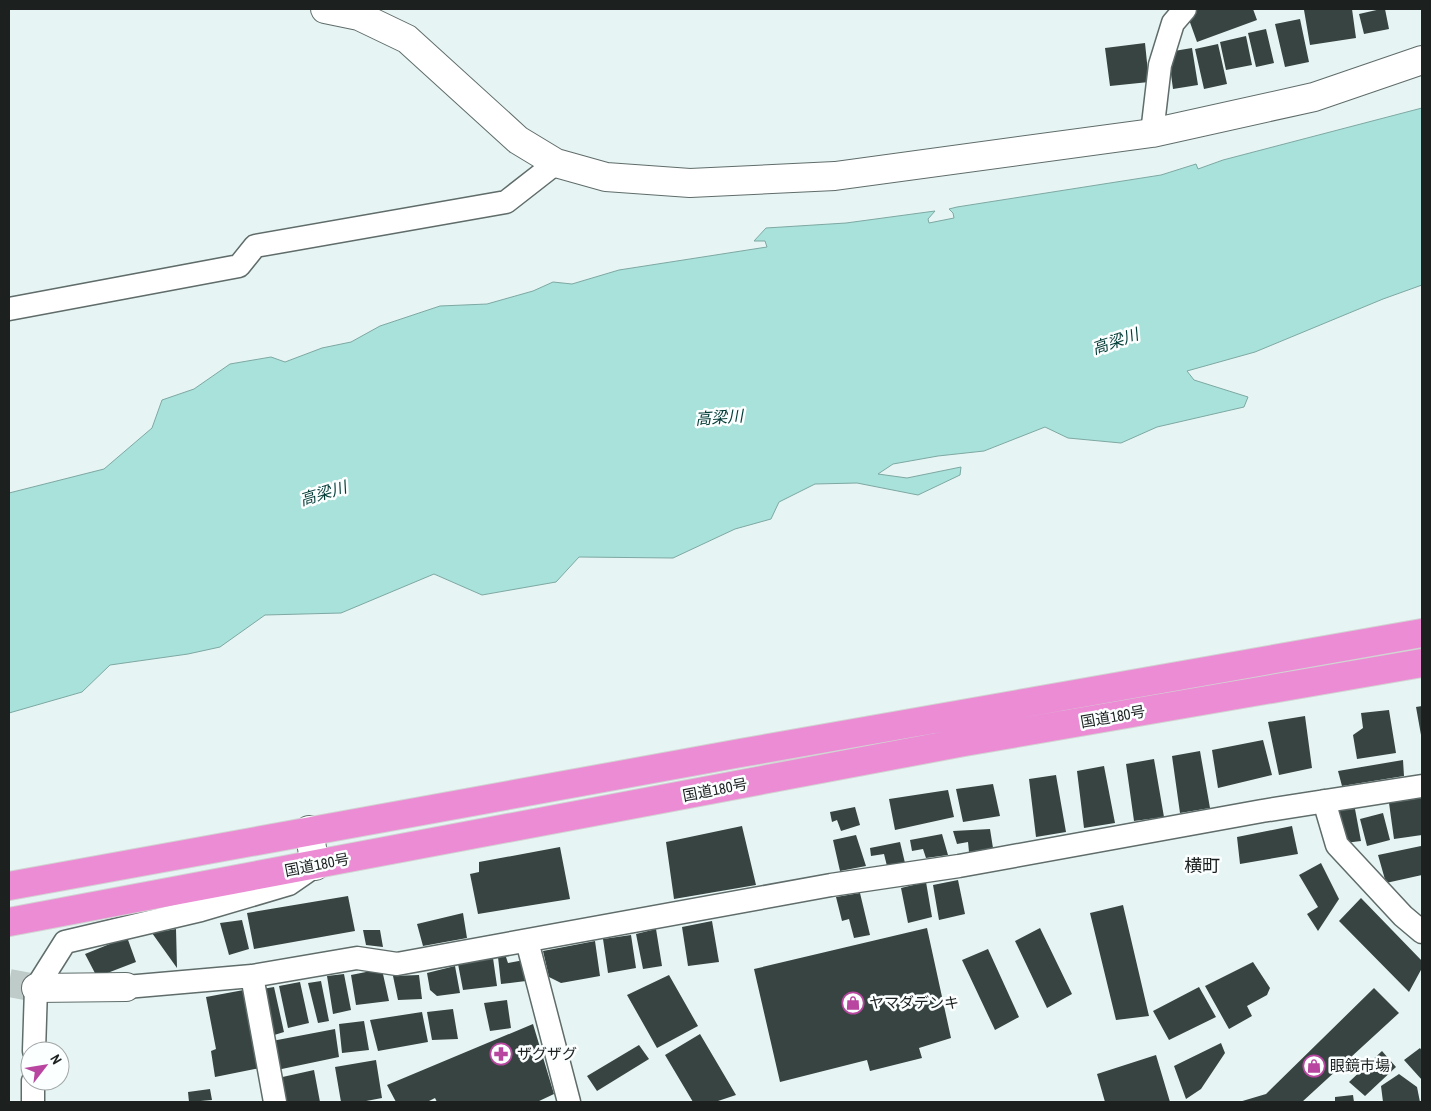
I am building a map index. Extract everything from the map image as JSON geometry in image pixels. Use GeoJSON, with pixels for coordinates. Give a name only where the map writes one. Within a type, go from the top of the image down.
{"type":"FeatureCollection","features":[{"type":"Feature","properties":{"kind":"highway","name":"国道180号"},"geometry":{"type":"LineString","coordinates":[[9,886],[309,830],[1422,633]]}},
{"type":"Feature","properties":{"kind":"highway","name":"国道180号"},"geometry":{"type":"LineString","coordinates":[[9,922],[315,866],[964,742],[1422,663]]}},
{"type":"Feature","properties":{"kind":"street"},"geometry":{"type":"LineString","coordinates":[[326,9],[359,16],[408,39],[518,140],[556,163],[606,177],[690,182],[835,176],[1152,133],[1314,97],[1422,60]]}},
{"type":"Feature","properties":{"kind":"street"},"geometry":{"type":"LineString","coordinates":[[1152,133],[1160,65],[1173,23],[1185,9]]}},
{"type":"Feature","properties":{"kind":"street"},"geometry":{"type":"LineString","coordinates":[[9,309],[239,266],[255,246],[506,202],[556,163]]}},
{"type":"Feature","properties":{"kind":"street"},"geometry":{"type":"LineString","coordinates":[[36,988],[126,987],[252,976],[356,958],[397,964],[830,885],[959,866],[1262,811],[1422,786]]}},
{"type":"Feature","properties":{"kind":"street"},"geometry":{"type":"LineString","coordinates":[[1324,801],[1337,845],[1403,916],[1422,932]]}},
{"type":"Feature","properties":{"kind":"street"},"geometry":{"type":"LineString","coordinates":[[34,1041],[36,988],[65,942],[201,910],[289,884],[315,866],[309,830]]}},
{"type":"Feature","properties":{"kind":"street"},"geometry":{"type":"LineString","coordinates":[[527,941],[569,1102]]}},
{"type":"Feature","properties":{"kind":"street"},"geometry":{"type":"LineString","coordinates":[[252,976],[275,1102]]}},
{"type":"Feature","properties":{"kind":"water","name":"高梁川"},"geometry":{"type":"Polygon","coordinates":[[[1422,108],[1422,285],[1383,299],[1255,352],[1187,371],[1194,380],[1248,397],[1244,407],[1157,427],[1121,443],[1068,438],[1045,427],[984,451],[938,456],[893,464],[878,474],[907,478],[961,467],[960,475],[918,495],[857,483],[815,484],[779,502],[771,519],[735,529],[673,558],[579,557],[556,582],[482,595],[434,574],[341,613],[265,615],[220,647],[188,654],[110,665],[82,692],[9,713],[9,493],[104,469],[152,428],[162,400],[194,389],[230,364],[271,357],[285,362],[322,348],[351,342],[380,326],[440,306],[487,304],[533,291],[553,282],[572,284],[619,270],[767,247],[765,241],[754,241],[766,228],[846,223],[935,211],[928,219],[929,223],[954,218],[953,213],[949,209],[957,207],[1161,175],[1196,164],[1198,169],[1223,160],[1422,108]]]}},
{"type":"Feature","properties":{"kind":"building"},"geometry":{"type":"Polygon","coordinates":[[[1200,9],[1253,9],[1257,20],[1197,42],[1187,14],[1200,9]]]}},
{"type":"Feature","properties":{"kind":"building"},"geometry":{"type":"Polygon","coordinates":[[[1352,9],[1356,38],[1310,45],[1304,10],[1352,9]]]}},
{"type":"Feature","properties":{"kind":"building"},"geometry":{"type":"Polygon","coordinates":[[[1385,9],[1389,29],[1364,34],[1359,14],[1385,9]]]}},
{"type":"Feature","properties":{"kind":"building"},"geometry":{"type":"Polygon","coordinates":[[[1300,19],[1309,62],[1285,67],[1275,24],[1300,19]]]}},
{"type":"Feature","properties":{"kind":"building"},"geometry":{"type":"Polygon","coordinates":[[[1266,29],[1274,63],[1256,67],[1248,33],[1266,29]]]}},
{"type":"Feature","properties":{"kind":"building"},"geometry":{"type":"Polygon","coordinates":[[[1246,36],[1252,65],[1226,70],[1220,42],[1246,36]]]}},
{"type":"Feature","properties":{"kind":"building"},"geometry":{"type":"Polygon","coordinates":[[[1145,43],[1149,82],[1110,86],[1105,48],[1145,43]]]}},
{"type":"Feature","properties":{"kind":"building"},"geometry":{"type":"Polygon","coordinates":[[[1218,44],[1227,84],[1204,89],[1195,49],[1218,44]]]}},
{"type":"Feature","properties":{"kind":"building"},"geometry":{"type":"Polygon","coordinates":[[[1192,48],[1198,85],[1173,89],[1168,52],[1192,48]]]}},
{"type":"Feature","properties":{"kind":"building"},"geometry":{"type":"Polygon","coordinates":[[[1422,706],[1422,735],[1421,735],[1416,707],[1422,706]]]}},
{"type":"Feature","properties":{"kind":"building"},"geometry":{"type":"Polygon","coordinates":[[[1389,710],[1396,753],[1357,759],[1353,735],[1363,728],[1361,713],[1389,710]]]}},
{"type":"Feature","properties":{"kind":"building"},"geometry":{"type":"Polygon","coordinates":[[[1305,716],[1312,768],[1279,775],[1268,722],[1305,716]]]}},
{"type":"Feature","properties":{"kind":"building"},"geometry":{"type":"Polygon","coordinates":[[[1263,740],[1272,775],[1218,788],[1212,750],[1263,740]]]}},
{"type":"Feature","properties":{"kind":"building"},"geometry":{"type":"Polygon","coordinates":[[[1200,751],[1210,808],[1180,813],[1172,756],[1200,751]]]}},
{"type":"Feature","properties":{"kind":"building"},"geometry":{"type":"Polygon","coordinates":[[[1154,759],[1164,817],[1134,821],[1126,764],[1154,759]]]}},
{"type":"Feature","properties":{"kind":"building"},"geometry":{"type":"Polygon","coordinates":[[[1403,760],[1404,776],[1342,786],[1338,771],[1403,760]]]}},
{"type":"Feature","properties":{"kind":"building"},"geometry":{"type":"Polygon","coordinates":[[[1104,766],[1115,823],[1084,828],[1077,771],[1104,766]]]}},
{"type":"Feature","properties":{"kind":"building"},"geometry":{"type":"Polygon","coordinates":[[[1056,775],[1066,832],[1036,837],[1029,779],[1056,775]]]}},
{"type":"Feature","properties":{"kind":"building"},"geometry":{"type":"Polygon","coordinates":[[[993,784],[1000,816],[963,822],[956,789],[993,784]]]}},
{"type":"Feature","properties":{"kind":"building"},"geometry":{"type":"Polygon","coordinates":[[[948,790],[954,817],[895,830],[889,799],[948,790]]]}},
{"type":"Feature","properties":{"kind":"building"},"geometry":{"type":"Polygon","coordinates":[[[1422,798],[1422,835],[1394,839],[1389,803],[1422,798]]]}},
{"type":"Feature","properties":{"kind":"building"},"geometry":{"type":"Polygon","coordinates":[[[855,807],[860,825],[841,831],[837,820],[832,822],[830,812],[855,807]]]}},
{"type":"Feature","properties":{"kind":"building"},"geometry":{"type":"Polygon","coordinates":[[[1355,809],[1361,841],[1345,843],[1337,810],[1355,809]]]}},
{"type":"Feature","properties":{"kind":"building"},"geometry":{"type":"Polygon","coordinates":[[[1383,813],[1390,840],[1367,846],[1360,819],[1383,813]]]}},
{"type":"Feature","properties":{"kind":"building"},"geometry":{"type":"Polygon","coordinates":[[[742,826],[756,885],[674,899],[666,842],[742,826]]]}},
{"type":"Feature","properties":{"kind":"building"},"geometry":{"type":"Polygon","coordinates":[[[1292,826],[1298,854],[1240,864],[1237,837],[1292,826]]]}},
{"type":"Feature","properties":{"kind":"building"},"geometry":{"type":"Polygon","coordinates":[[[990,829],[993,848],[969,852],[968,842],[957,844],[953,831],[990,829]]]}},
{"type":"Feature","properties":{"kind":"building"},"geometry":{"type":"Polygon","coordinates":[[[942,834],[948,855],[926,858],[923,849],[912,851],[910,840],[942,834]]]}},
{"type":"Feature","properties":{"kind":"building"},"geometry":{"type":"Polygon","coordinates":[[[856,835],[866,866],[840,871],[833,840],[856,835]]]}},
{"type":"Feature","properties":{"kind":"building"},"geometry":{"type":"Polygon","coordinates":[[[900,842],[905,863],[887,866],[884,854],[871,856],[870,848],[900,842]]]}},
{"type":"Feature","properties":{"kind":"building"},"geometry":{"type":"Polygon","coordinates":[[[1421,846],[1422,875],[1386,883],[1378,855],[1421,846]]]}},
{"type":"Feature","properties":{"kind":"building"},"geometry":{"type":"Polygon","coordinates":[[[560,847],[570,899],[478,914],[470,874],[479,872],[479,862],[560,847]]]}},
{"type":"Feature","properties":{"kind":"building"},"geometry":{"type":"Polygon","coordinates":[[[1321,863],[1339,899],[1318,931],[1307,914],[1318,907],[1299,875],[1321,863]]]}},
{"type":"Feature","properties":{"kind":"building"},"geometry":{"type":"Polygon","coordinates":[[[958,880],[965,914],[939,920],[933,885],[958,880]]]}},
{"type":"Feature","properties":{"kind":"building"},"geometry":{"type":"Polygon","coordinates":[[[926,882],[932,917],[908,923],[901,888],[926,882]]]}},
{"type":"Feature","properties":{"kind":"building"},"geometry":{"type":"Polygon","coordinates":[[[860,893],[870,935],[854,938],[849,919],[842,921],[836,897],[860,893]]]}},
{"type":"Feature","properties":{"kind":"building"},"geometry":{"type":"Polygon","coordinates":[[[348,896],[355,931],[254,949],[247,913],[348,896]]]}},
{"type":"Feature","properties":{"kind":"building"},"geometry":{"type":"Polygon","coordinates":[[[1361,898],[1422,961],[1422,968],[1409,992],[1339,921],[1361,898]]]}},
{"type":"Feature","properties":{"kind":"building"},"geometry":{"type":"Polygon","coordinates":[[[1123,905],[1149,1016],[1116,1020],[1090,913],[1123,905]]]}},
{"type":"Feature","properties":{"kind":"building"},"geometry":{"type":"Polygon","coordinates":[[[463,913],[467,938],[423,946],[417,924],[463,913]]]}},
{"type":"Feature","properties":{"kind":"building"},"geometry":{"type":"Polygon","coordinates":[[[242,920],[249,949],[229,955],[220,923],[242,920]]]}},
{"type":"Feature","properties":{"kind":"building"},"geometry":{"type":"Polygon","coordinates":[[[712,921],[719,962],[688,966],[682,927],[712,921]]]}},
{"type":"Feature","properties":{"kind":"building","name":"ヤマダデンキ"},"geometry":{"type":"Polygon","coordinates":[[[927,928],[951,1038],[919,1048],[922,1058],[870,1071],[867,1060],[780,1082],[754,969],[927,928]]]}},
{"type":"Feature","properties":{"kind":"building"},"geometry":{"type":"Polygon","coordinates":[[[1040,928],[1072,994],[1047,1008],[1015,941],[1040,928]]]}},
{"type":"Feature","properties":{"kind":"building"},"geometry":{"type":"Polygon","coordinates":[[[176,929],[177,968],[152,933],[176,929]]]}},
{"type":"Feature","properties":{"kind":"building"},"geometry":{"type":"Polygon","coordinates":[[[656,929],[662,966],[643,969],[636,934],[656,929]]]}},
{"type":"Feature","properties":{"kind":"building"},"geometry":{"type":"Polygon","coordinates":[[[363,930],[380,930],[383,947],[366,945],[363,930]]]}},
{"type":"Feature","properties":{"kind":"building"},"geometry":{"type":"Polygon","coordinates":[[[631,935],[636,968],[608,973],[603,939],[631,935]]]}},
{"type":"Feature","properties":{"kind":"building"},"geometry":{"type":"Polygon","coordinates":[[[127,937],[136,962],[97,977],[85,954],[127,937]]]}},
{"type":"Feature","properties":{"kind":"building"},"geometry":{"type":"Polygon","coordinates":[[[595,941],[600,976],[561,983],[549,977],[543,951],[595,941]]]}},
{"type":"Feature","properties":{"kind":"building"},"geometry":{"type":"Polygon","coordinates":[[[988,949],[1019,1017],[995,1030],[962,960],[988,949]]]}},
{"type":"Feature","properties":{"kind":"building"},"geometry":{"type":"Polygon","coordinates":[[[498,957],[506,957],[508,963],[524,960],[526,981],[501,984],[498,957]]]}},
{"type":"Feature","properties":{"kind":"building"},"geometry":{"type":"Polygon","coordinates":[[[493,958],[497,986],[463,990],[458,964],[493,958]]]}},
{"type":"Feature","properties":{"kind":"building"},"geometry":{"type":"Polygon","coordinates":[[[1253,962],[1270,988],[1267,995],[1247,1006],[1252,1016],[1229,1029],[1205,986],[1253,962]]]}},
{"type":"Feature","properties":{"kind":"building"},"geometry":{"type":"Polygon","coordinates":[[[455,966],[460,993],[437,996],[430,990],[427,973],[455,966]]]}},
{"type":"Feature","properties":{"kind":"building"},"geometry":{"type":"Polygon","coordinates":[[[371,971],[383,974],[389,1001],[356,1005],[351,975],[371,971]]]}},
{"type":"Feature","properties":{"kind":"building"},"geometry":{"type":"Polygon","coordinates":[[[344,974],[351,1010],[333,1014],[327,976],[344,974]]]}},
{"type":"Feature","properties":{"kind":"building"},"geometry":{"type":"Polygon","coordinates":[[[419,975],[422,999],[398,1000],[393,976],[419,975]]]}},
{"type":"Feature","properties":{"kind":"building"},"geometry":{"type":"Polygon","coordinates":[[[669,975],[698,1026],[657,1048],[627,995],[669,975]]]}},
{"type":"Feature","properties":{"kind":"building"},"geometry":{"type":"Polygon","coordinates":[[[321,981],[329,1021],[318,1023],[308,983],[321,981]]]}},
{"type":"Feature","properties":{"kind":"building"},"geometry":{"type":"Polygon","coordinates":[[[300,982],[309,1023],[288,1028],[279,986],[300,982]]]}},
{"type":"Feature","properties":{"kind":"building"},"geometry":{"type":"Polygon","coordinates":[[[274,987],[284,1032],[271,1036],[262,989],[274,987]]]}},
{"type":"Feature","properties":{"kind":"building"},"geometry":{"type":"Polygon","coordinates":[[[1199,987],[1216,1017],[1169,1040],[1153,1011],[1199,987]]]}},
{"type":"Feature","properties":{"kind":"building"},"geometry":{"type":"Polygon","coordinates":[[[1374,988],[1399,1013],[1302,1102],[1239,1102],[1266,1094],[1374,988]]]}},
{"type":"Feature","properties":{"kind":"building"},"geometry":{"type":"Polygon","coordinates":[[[249,989],[265,1067],[215,1077],[211,1051],[216,1049],[206,997],[249,989]]]}},
{"type":"Feature","properties":{"kind":"building"},"geometry":{"type":"Polygon","coordinates":[[[507,1000],[511,1028],[490,1031],[484,1003],[507,1000]]]}},
{"type":"Feature","properties":{"kind":"building"},"geometry":{"type":"Polygon","coordinates":[[[453,1009],[458,1039],[432,1040],[427,1012],[453,1009]]]}},
{"type":"Feature","properties":{"kind":"building"},"geometry":{"type":"Polygon","coordinates":[[[422,1012],[428,1042],[378,1051],[370,1020],[422,1012]]]}},
{"type":"Feature","properties":{"kind":"building"},"geometry":{"type":"Polygon","coordinates":[[[364,1021],[369,1050],[342,1053],[339,1024],[364,1021]]]}},
{"type":"Feature","properties":{"kind":"building","name":"ザグザグ"},"geometry":{"type":"Polygon","coordinates":[[[533,1024],[554,1094],[537,1102],[437,1102],[435,1098],[427,1102],[396,1102],[387,1085],[533,1024]]]}},
{"type":"Feature","properties":{"kind":"building"},"geometry":{"type":"Polygon","coordinates":[[[335,1029],[339,1057],[277,1070],[272,1041],[335,1029]]]}},
{"type":"Feature","properties":{"kind":"building"},"geometry":{"type":"Polygon","coordinates":[[[700,1034],[736,1095],[715,1102],[693,1102],[665,1055],[700,1034]]]}},
{"type":"Feature","properties":{"kind":"building"},"geometry":{"type":"Polygon","coordinates":[[[1221,1043],[1225,1053],[1201,1089],[1186,1099],[1174,1066],[1221,1043]]]}},
{"type":"Feature","properties":{"kind":"building"},"geometry":{"type":"Polygon","coordinates":[[[639,1045],[649,1059],[597,1091],[587,1076],[639,1045]]]}},
{"type":"Feature","properties":{"kind":"building"},"geometry":{"type":"Polygon","coordinates":[[[1420,1048],[1422,1051],[1422,1080],[1404,1060],[1420,1048]]]}},
{"type":"Feature","properties":{"kind":"building"},"geometry":{"type":"Polygon","coordinates":[[[1382,1051],[1396,1067],[1365,1096],[1349,1082],[1382,1051]]]}},
{"type":"Feature","properties":{"kind":"building"},"geometry":{"type":"Polygon","coordinates":[[[1156,1055],[1170,1102],[1105,1102],[1097,1074],[1156,1055]]]}},
{"type":"Feature","properties":{"kind":"building"},"geometry":{"type":"Polygon","coordinates":[[[376,1060],[382,1098],[361,1102],[341,1102],[335,1067],[376,1060]]]}},
{"type":"Feature","properties":{"kind":"building"},"geometry":{"type":"Polygon","coordinates":[[[314,1070],[320,1102],[282,1102],[278,1078],[314,1070]]]}},
{"type":"Feature","properties":{"kind":"building"},"geometry":{"type":"Polygon","coordinates":[[[1399,1074],[1417,1087],[1420,1102],[1383,1102],[1381,1086],[1399,1074]]]}},
{"type":"Feature","properties":{"kind":"building"},"geometry":{"type":"Polygon","coordinates":[[[210,1089],[212,1100],[189,1102],[188,1092],[210,1089]]]}},
{"type":"Feature","properties":{"kind":"building"},"geometry":{"type":"Polygon","coordinates":[[[1353,1095],[1354,1102],[1335,1102],[1335,1097],[1353,1095]]]}},
{"type":"Feature","properties":{"kind":"tunnel"},"geometry":{"type":"LineString","coordinates":[[9,983],[36,988]]}},
{"type":"Feature","properties":{"kind":"place","name":"ヤマダデンキ"},"geometry":{"type":"Point","coordinates":[853,1003]}},
{"type":"Feature","properties":{"kind":"place","name":"ザグザグ"},"geometry":{"type":"Point","coordinates":[501,1054]}},
{"type":"Feature","properties":{"kind":"place","name":"眼鏡市場"},"geometry":{"type":"Point","coordinates":[1314,1066]}},
{"type":"Feature","properties":{"kind":"district","name":"横町"},"geometry":{"type":"Point","coordinates":[1202,866]}}]}
